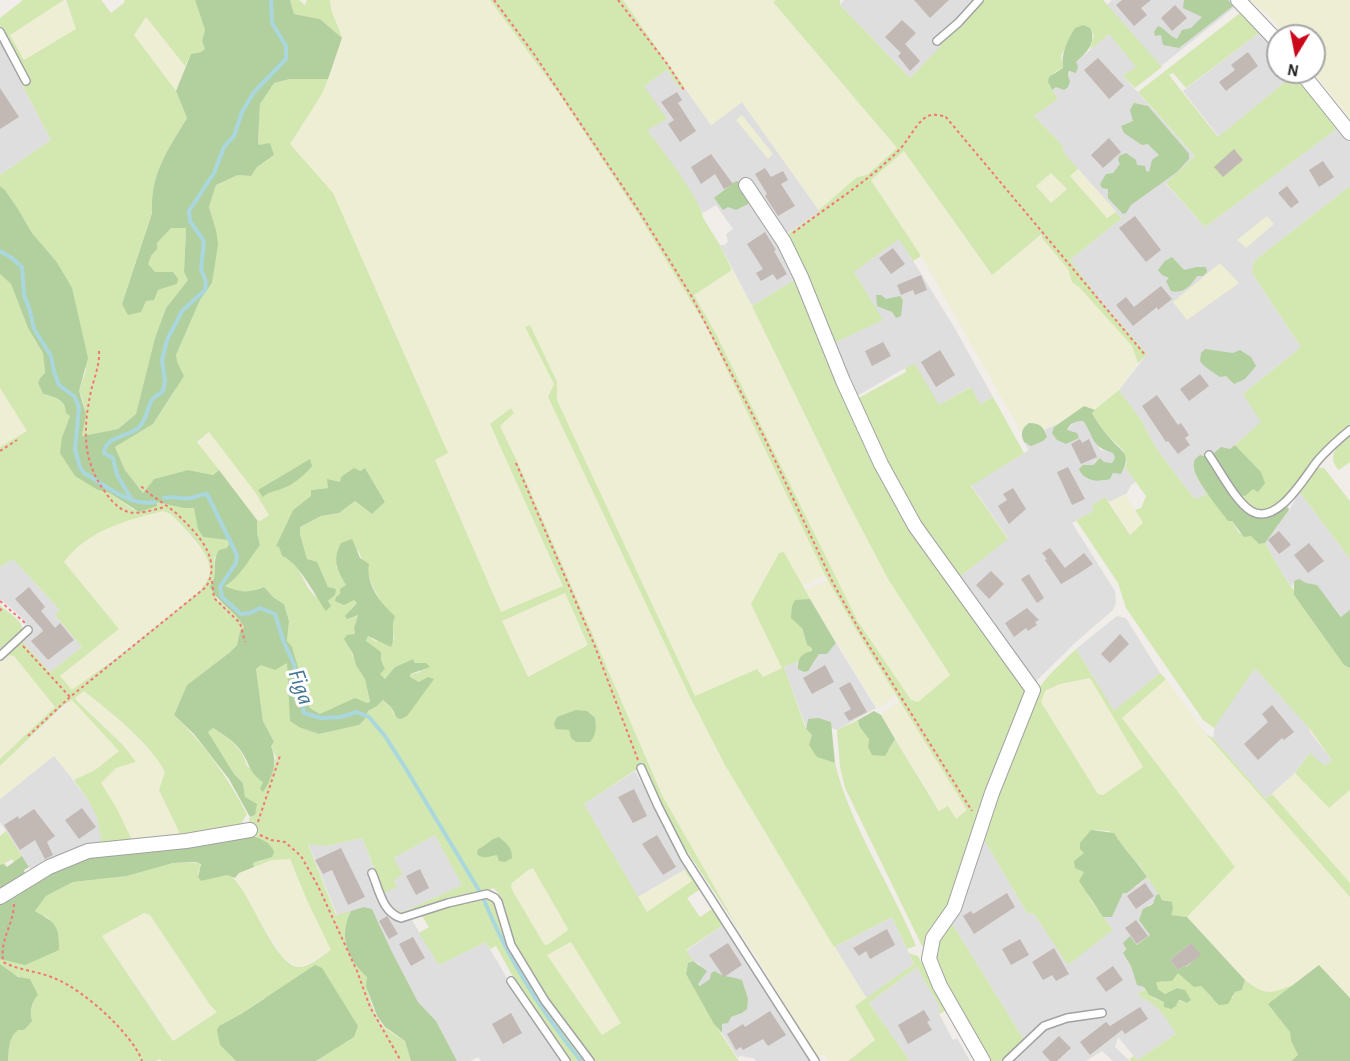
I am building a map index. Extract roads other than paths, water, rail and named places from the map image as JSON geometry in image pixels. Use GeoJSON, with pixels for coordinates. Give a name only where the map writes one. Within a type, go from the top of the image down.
{"type":"FeatureCollection","features":[{"type":"Feature","properties":{"kind":"street"},"geometry":{"type":"LineString","coordinates":[[1238,0],[1266,29]]}},
{"type":"Feature","properties":{"kind":"street"},"geometry":{"type":"LineString","coordinates":[[1310,84],[1350,134]]}},
{"type":"Feature","properties":{"kind":"street"},"geometry":{"type":"LineString","coordinates":[[746,185],[782,241],[801,277],[843,381],[881,464],[915,526],[1033,690],[992,793],[954,908],[933,938],[929,959],[940,986],[983,1061]]}},
{"type":"Feature","properties":{"kind":"street"},"geometry":{"type":"LineString","coordinates":[[0,897],[49,867],[88,851],[186,841],[250,831]]}},
{"type":"Feature","properties":{"kind":"lane"},"geometry":{"type":"LineString","coordinates":[[937,41],[979,0]]}},
{"type":"Feature","properties":{"kind":"lane"},"geometry":{"type":"LineString","coordinates":[[0,32],[26,81]]}},
{"type":"Feature","properties":{"kind":"lane"},"geometry":{"type":"LineString","coordinates":[[1209,455],[1243,504],[1257,513],[1268,512],[1280,507],[1293,495],[1319,459],[1350,430]]}},
{"type":"Feature","properties":{"kind":"lane"},"geometry":{"type":"LineString","coordinates":[[0,656],[28,630]]}},
{"type":"Feature","properties":{"kind":"lane"},"geometry":{"type":"LineString","coordinates":[[641,768],[684,857],[815,1061]]}},
{"type":"Feature","properties":{"kind":"lane"},"geometry":{"type":"LineString","coordinates":[[372,873],[387,910],[401,918],[448,903],[487,894],[495,898],[511,945],[545,1001],[590,1061]]}},
{"type":"Feature","properties":{"kind":"lane"},"geometry":{"type":"LineString","coordinates":[[511,981],[566,1061]]}},
{"type":"Feature","properties":{"kind":"lane"},"geometry":{"type":"LineString","coordinates":[[1007,1061],[1044,1026],[1067,1018],[1102,1013]]}},
{"type":"Feature","properties":{"kind":"waterway"},"geometry":{"type":"LineString","coordinates":[[132,500],[117,475],[113,458],[104,453],[105,448],[112,440],[137,429],[145,419],[152,400],[163,391],[165,381],[162,360],[167,340],[182,311],[205,290],[206,282],[201,269],[204,241],[190,221],[189,211],[214,173],[224,147],[234,136],[242,112],[254,92],[286,59],[286,46],[272,23],[271,0]]}},
{"type":"Feature","properties":{"kind":"waterway","name":"Figa"},"geometry":{"type":"LineString","coordinates":[[0,251],[22,267],[24,295],[34,329],[51,356],[59,385],[75,397],[79,408],[75,449],[80,467],[84,473],[127,498],[146,503],[155,502]]}},
{"type":"Feature","properties":{"kind":"waterway","name":"Figa"},"geometry":{"type":"LineString","coordinates":[[164,498],[193,498],[207,494],[237,555],[236,563],[220,587],[222,597],[241,614],[260,608],[275,614],[300,685],[304,713],[321,718],[341,717],[357,712],[369,717],[385,736],[406,769],[480,892]]}},
{"type":"Feature","properties":{"kind":"waterway","name":"Figa"},"geometry":{"type":"LineString","coordinates":[[484,900],[493,922],[527,984],[552,1023],[581,1061]]}}]}
